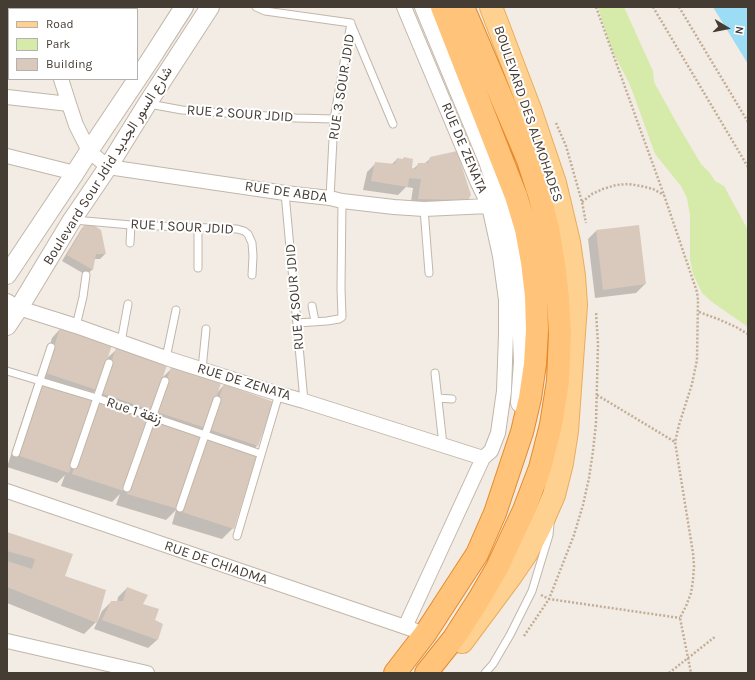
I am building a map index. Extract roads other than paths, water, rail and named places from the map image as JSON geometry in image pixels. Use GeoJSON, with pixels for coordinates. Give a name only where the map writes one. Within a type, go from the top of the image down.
{"type":"FeatureCollection","features":[{"type":"Feature","properties":{"kind":"highway"},"geometry":{"type":"LineString","coordinates":[[394,673],[425,634],[477,554],[495,513],[522,432],[530,398],[535,364],[537,330],[536,303],[532,262],[526,229],[516,196],[442,7]]}},
{"type":"Feature","properties":{"kind":"highway"},"geometry":{"type":"LineString","coordinates":[[426,673],[454,638],[479,599],[497,568],[524,510],[540,468],[552,425],[558,381],[560,334],[558,298],[548,228],[528,160],[463,7]]}},
{"type":"Feature","properties":{"kind":"highway"},"geometry":{"type":"LineString","coordinates":[[560,334],[572,364]]}},
{"type":"Feature","properties":{"kind":"main road","name":"BOULEVARD DES ALMOHADES"},"geometry":{"type":"LineString","coordinates":[[439,673],[526,554],[554,495],[562,463],[567,430],[576,304],[569,242],[555,182],[531,112],[491,7]]}},
{"type":"Feature","properties":{"kind":"street","name":"Boulevard Sour Jdid شارع السور الجديد"},"geometry":{"type":"LineString","coordinates":[[138,78],[184,7]]}},
{"type":"Feature","properties":{"kind":"street","name":"Boulevard Sour Jdid شارع السور الجديد"},"geometry":{"type":"LineString","coordinates":[[7,326],[13,305],[108,167],[210,7]]}},
{"type":"Feature","properties":{"kind":"street","name":"RUE DE ZENATA"},"geometry":{"type":"LineString","coordinates":[[404,7],[477,181],[489,206],[500,256],[506,300],[504,391],[498,433],[491,451],[483,458],[405,627]]}},
{"type":"Feature","properties":{"kind":"street"},"geometry":{"type":"LineString","coordinates":[[424,7],[488,161],[504,210],[515,260],[521,311],[523,362],[520,414],[512,464]]}},
{"type":"Feature","properties":{"kind":"street"},"geometry":{"type":"LineString","coordinates":[[61,80],[76,125],[89,151],[108,167]]}},
{"type":"Feature","properties":{"kind":"street","name":"Boulevard Sour Jdid شارع السور الجديد"},"geometry":{"type":"LineString","coordinates":[[7,275],[137,80]]}},
{"type":"Feature","properties":{"kind":"street"},"geometry":{"type":"LineString","coordinates":[[7,97],[69,104]]}},
{"type":"Feature","properties":{"kind":"street"},"geometry":{"type":"LineString","coordinates":[[7,156],[75,173]]}},
{"type":"Feature","properties":{"kind":"street","name":"RUE DE ABDA"},"geometry":{"type":"LineString","coordinates":[[108,167],[285,193],[394,207],[424,209],[489,206]]}},
{"type":"Feature","properties":{"kind":"street","name":"RUE DE ZENATA"},"geometry":{"type":"LineString","coordinates":[[13,305],[166,358],[443,444],[483,458]]}},
{"type":"Feature","properties":{"kind":"street","name":"RUE DE CHIADMA"},"geometry":{"type":"LineString","coordinates":[[7,491],[425,634]]}},
{"type":"Feature","properties":{"kind":"street"},"geometry":{"type":"LineString","coordinates":[[7,641],[147,673]]}},
{"type":"Feature","properties":{"kind":"lane"},"geometry":{"type":"LineString","coordinates":[[256,7],[265,11],[351,24],[393,124]]}},
{"type":"Feature","properties":{"kind":"lane","name":"RUE 3 SOUR JDID"},"geometry":{"type":"LineString","coordinates":[[315,321],[339,319],[342,317],[336,199],[334,119],[351,24]]}},
{"type":"Feature","properties":{"kind":"lane","name":"RUE 2 SOUR JDID"},"geometry":{"type":"LineString","coordinates":[[147,104],[182,110],[296,118],[334,119]]}},
{"type":"Feature","properties":{"kind":"lane","name":"RUE 4 SOUR JDID"},"geometry":{"type":"LineString","coordinates":[[285,193],[304,401]]}},
{"type":"Feature","properties":{"kind":"lane"},"geometry":{"type":"LineString","coordinates":[[424,209],[429,273]]}},
{"type":"Feature","properties":{"kind":"lane","name":"RUE 1 SOUR JDID"},"geometry":{"type":"LineString","coordinates":[[72,220],[131,225],[237,229],[244,231],[248,234],[252,243],[252,275]]}},
{"type":"Feature","properties":{"kind":"lane"},"geometry":{"type":"LineString","coordinates":[[130,243],[131,225]]}},
{"type":"Feature","properties":{"kind":"lane"},"geometry":{"type":"LineString","coordinates":[[198,228],[198,268]]}},
{"type":"Feature","properties":{"kind":"lane"},"geometry":{"type":"LineString","coordinates":[[76,326],[86,275]]}},
{"type":"Feature","properties":{"kind":"lane"},"geometry":{"type":"LineString","coordinates":[[121,342],[128,304]]}},
{"type":"Feature","properties":{"kind":"lane"},"geometry":{"type":"LineString","coordinates":[[297,323],[315,321],[312,306]]}},
{"type":"Feature","properties":{"kind":"lane"},"geometry":{"type":"LineString","coordinates":[[166,358],[176,310]]}},
{"type":"Feature","properties":{"kind":"lane"},"geometry":{"type":"LineString","coordinates":[[202,369],[206,329]]}},
{"type":"Feature","properties":{"kind":"lane"},"geometry":{"type":"LineString","coordinates":[[16,453],[51,347]]}},
{"type":"Feature","properties":{"kind":"lane"},"geometry":{"type":"LineString","coordinates":[[74,465],[109,363]]}},
{"type":"Feature","properties":{"kind":"lane","name":"Rue 1 زنقة"},"geometry":{"type":"LineString","coordinates":[[7,371],[97,398],[261,454]]}},
{"type":"Feature","properties":{"kind":"lane"},"geometry":{"type":"LineString","coordinates":[[435,373],[443,444]]}},
{"type":"Feature","properties":{"kind":"lane"},"geometry":{"type":"LineString","coordinates":[[127,488],[165,381]]}},
{"type":"Feature","properties":{"kind":"lane"},"geometry":{"type":"LineString","coordinates":[[237,536],[279,394]]}},
{"type":"Feature","properties":{"kind":"lane"},"geometry":{"type":"LineString","coordinates":[[438,398],[452,399]]}},
{"type":"Feature","properties":{"kind":"lane"},"geometry":{"type":"LineString","coordinates":[[180,508],[217,400]]}},
{"type":"Feature","properties":{"kind":"lane"},"geometry":{"type":"LineString","coordinates":[[486,673],[510,635],[532,591],[549,535],[554,495]]}},
{"type":"Feature","properties":{"kind":"water"},"geometry":{"type":"Polygon","coordinates":[[[713,7],[748,7],[748,64],[713,7]]]}}]}
